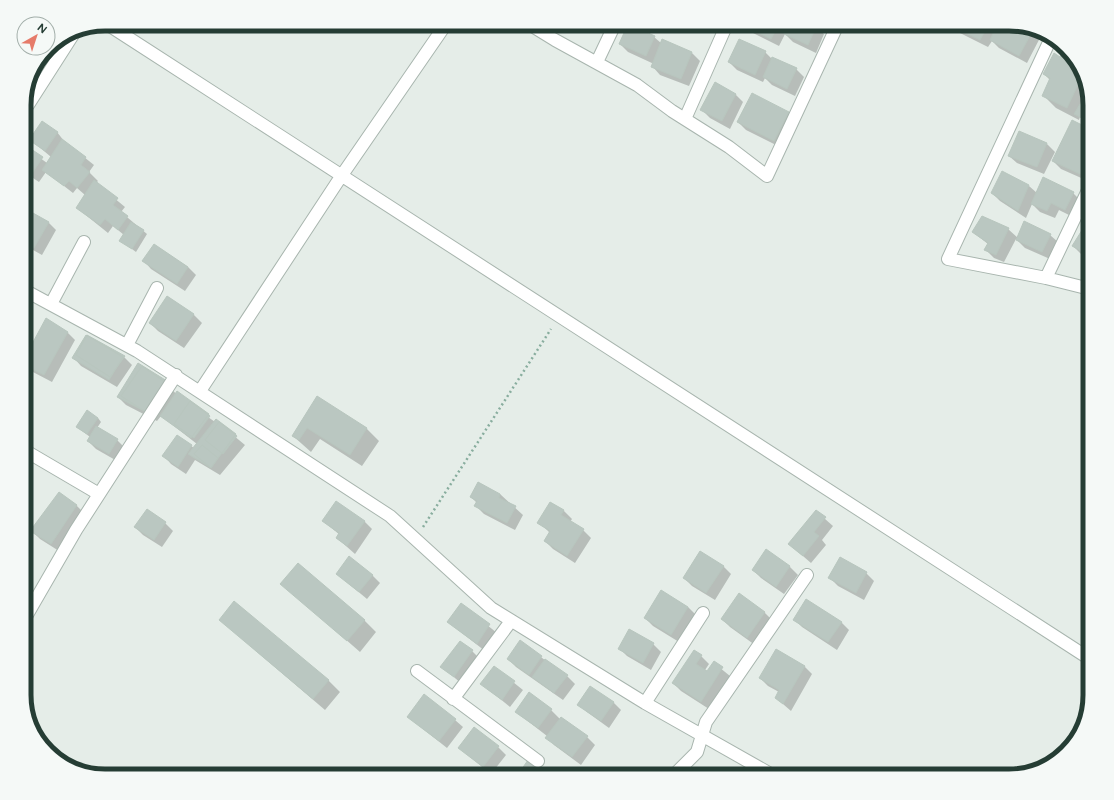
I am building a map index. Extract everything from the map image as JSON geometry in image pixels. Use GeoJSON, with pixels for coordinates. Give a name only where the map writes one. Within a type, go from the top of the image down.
{"type":"FeatureCollection","features":[{"type":"Feature","properties":{"kind":"street"},"geometry":{"type":"LineString","coordinates":[[118,31],[560,315],[1083,654]]}},
{"type":"Feature","properties":{"kind":"street"},"geometry":{"type":"LineString","coordinates":[[200,391],[342,176],[441,31]]}},
{"type":"Feature","properties":{"kind":"street"},"geometry":{"type":"LineString","coordinates":[[540,31],[638,85],[685,119],[729,147],[767,176],[835,31]]}},
{"type":"Feature","properties":{"kind":"street"},"geometry":{"type":"LineString","coordinates":[[597,62],[612,31]]}},
{"type":"Feature","properties":{"kind":"street"},"geometry":{"type":"LineString","coordinates":[[685,119],[724,31]]}},
{"type":"Feature","properties":{"kind":"street"},"geometry":{"type":"LineString","coordinates":[[31,100],[69,40]]}},
{"type":"Feature","properties":{"kind":"street"},"geometry":{"type":"LineString","coordinates":[[1049,43],[948,259],[1046,278],[1083,287]]}},
{"type":"Feature","properties":{"kind":"street"},"geometry":{"type":"LineString","coordinates":[[1046,278],[1083,201]]}},
{"type":"Feature","properties":{"kind":"street"},"geometry":{"type":"LineString","coordinates":[[1079,209],[1083,211]]}},
{"type":"Feature","properties":{"kind":"street"},"geometry":{"type":"LineString","coordinates":[[51,304],[84,242]]}},
{"type":"Feature","properties":{"kind":"street"},"geometry":{"type":"LineString","coordinates":[[127,345],[157,288]]}},
{"type":"Feature","properties":{"kind":"street"},"geometry":{"type":"LineString","coordinates":[[31,294],[127,345],[176,375],[390,516],[491,608],[645,703],[761,769]]}},
{"type":"Feature","properties":{"kind":"street"},"geometry":{"type":"LineString","coordinates":[[31,608],[76,530],[176,375]]}},
{"type":"Feature","properties":{"kind":"street"},"geometry":{"type":"LineString","coordinates":[[31,454],[99,494]]}},
{"type":"Feature","properties":{"kind":"street"},"geometry":{"type":"LineString","coordinates":[[680,769],[697,752],[706,722],[807,575]]}},
{"type":"Feature","properties":{"kind":"street"},"geometry":{"type":"LineString","coordinates":[[645,703],[703,613]]}},
{"type":"Feature","properties":{"kind":"street"},"geometry":{"type":"LineString","coordinates":[[453,699],[511,621]]}},
{"type":"Feature","properties":{"kind":"street"},"geometry":{"type":"LineString","coordinates":[[417,672],[538,761]]}},
{"type":"Feature","properties":{"kind":"path"},"geometry":{"type":"LineString","coordinates":[[415,539],[560,315]]}},
{"type":"Feature","properties":{"kind":"building"},"geometry":{"type":"Polygon","coordinates":[[[625,31],[644,31],[655,36],[646,56],[619,44],[625,31]]]}},
{"type":"Feature","properties":{"kind":"building"},"geometry":{"type":"Polygon","coordinates":[[[755,31],[775,31],[771,39],[755,31]]]}},
{"type":"Feature","properties":{"kind":"building"},"geometry":{"type":"Polygon","coordinates":[[[786,31],[814,31],[808,45],[784,34],[786,31]]]}},
{"type":"Feature","properties":{"kind":"building"},"geometry":{"type":"Polygon","coordinates":[[[962,31],[985,31],[980,40],[962,31]]]}},
{"type":"Feature","properties":{"kind":"building"},"geometry":{"type":"Polygon","coordinates":[[[994,31],[1024,32],[1031,34],[1019,56],[990,40],[994,31]]]}},
{"type":"Feature","properties":{"kind":"building"},"geometry":{"type":"Polygon","coordinates":[[[662,39],[692,52],[681,79],[651,67],[662,39]]]}},
{"type":"Feature","properties":{"kind":"building"},"geometry":{"type":"Polygon","coordinates":[[[739,39],[766,51],[755,75],[728,62],[739,39]]]}},
{"type":"Feature","properties":{"kind":"building"},"geometry":{"type":"Polygon","coordinates":[[[1054,53],[1060,57],[1062,53],[1065,56],[1071,64],[1079,82],[1067,108],[1042,96],[1050,78],[1043,74],[1054,53]]]}},
{"type":"Feature","properties":{"kind":"building"},"geometry":{"type":"Polygon","coordinates":[[[772,57],[797,68],[787,89],[763,77],[772,57]]]}},
{"type":"Feature","properties":{"kind":"building"},"geometry":{"type":"Polygon","coordinates":[[[715,82],[736,94],[722,121],[700,110],[715,82]]]}},
{"type":"Feature","properties":{"kind":"building"},"geometry":{"type":"Polygon","coordinates":[[[752,93],[789,112],[774,141],[737,122],[752,93]]]}},
{"type":"Feature","properties":{"kind":"building"},"geometry":{"type":"Polygon","coordinates":[[[1082,100],[1083,118],[1074,114],[1082,100]]]}},
{"type":"Feature","properties":{"kind":"building"},"geometry":{"type":"Polygon","coordinates":[[[1072,120],[1083,126],[1083,168],[1080,174],[1052,161],[1072,120]]]}},
{"type":"Feature","properties":{"kind":"building"},"geometry":{"type":"Polygon","coordinates":[[[42,121],[58,132],[45,151],[31,141],[31,137],[42,121]]]}},
{"type":"Feature","properties":{"kind":"building"},"geometry":{"type":"Polygon","coordinates":[[[1019,131],[1047,143],[1037,167],[1008,156],[1019,131]]]}},
{"type":"Feature","properties":{"kind":"building"},"geometry":{"type":"Polygon","coordinates":[[[62,139],[86,157],[81,165],[90,172],[77,188],[69,181],[64,186],[42,170],[62,139]]]}},
{"type":"Feature","properties":{"kind":"building"},"geometry":{"type":"Polygon","coordinates":[[[31,149],[43,157],[31,175],[31,149]]]}},
{"type":"Feature","properties":{"kind":"building"},"geometry":{"type":"Polygon","coordinates":[[[1002,171],[1029,185],[1018,211],[991,193],[1002,171]]]}},
{"type":"Feature","properties":{"kind":"building"},"geometry":{"type":"Polygon","coordinates":[[[1043,177],[1074,192],[1065,210],[1051,203],[1047,211],[1031,204],[1043,177]]]}},
{"type":"Feature","properties":{"kind":"building"},"geometry":{"type":"Polygon","coordinates":[[[94,180],[118,198],[113,205],[128,216],[118,230],[105,219],[100,225],[76,208],[94,180]]]}},
{"type":"Feature","properties":{"kind":"building"},"geometry":{"type":"Polygon","coordinates":[[[31,212],[49,222],[34,248],[31,246],[31,212]]]}},
{"type":"Feature","properties":{"kind":"building"},"geometry":{"type":"Polygon","coordinates":[[[982,216],[1009,228],[996,255],[984,250],[988,243],[972,232],[982,216]]]}},
{"type":"Feature","properties":{"kind":"building"},"geometry":{"type":"Polygon","coordinates":[[[1024,221],[1051,234],[1042,252],[1016,240],[1024,221]]]}},
{"type":"Feature","properties":{"kind":"building"},"geometry":{"type":"Polygon","coordinates":[[[131,222],[144,230],[132,249],[119,241],[131,222]]]}},
{"type":"Feature","properties":{"kind":"building"},"geometry":{"type":"Polygon","coordinates":[[[1083,229],[1083,252],[1072,246],[1083,229]]]}},
{"type":"Feature","properties":{"kind":"building"},"geometry":{"type":"Polygon","coordinates":[[[154,244],[188,267],[177,284],[142,261],[154,244]]]}},
{"type":"Feature","properties":{"kind":"building"},"geometry":{"type":"Polygon","coordinates":[[[167,296],[194,314],[176,341],[149,323],[167,296]]]}},
{"type":"Feature","properties":{"kind":"building"},"geometry":{"type":"Polygon","coordinates":[[[46,318],[68,332],[44,375],[31,368],[31,346],[46,318]]]}},
{"type":"Feature","properties":{"kind":"building"},"geometry":{"type":"Polygon","coordinates":[[[86,335],[123,357],[109,380],[72,358],[86,335]]]}},
{"type":"Feature","properties":{"kind":"building"},"geometry":{"type":"Polygon","coordinates":[[[87,335],[125,356],[110,377],[76,355],[87,335]]]}},
{"type":"Feature","properties":{"kind":"building"},"geometry":{"type":"Polygon","coordinates":[[[138,363],[167,381],[148,413],[117,397],[138,363]]]}},
{"type":"Feature","properties":{"kind":"building"},"geometry":{"type":"Polygon","coordinates":[[[142,366],[169,385],[149,414],[121,396],[142,366]]]}},
{"type":"Feature","properties":{"kind":"building"},"geometry":{"type":"Polygon","coordinates":[[[177,391],[209,414],[191,438],[160,416],[177,391]]]}},
{"type":"Feature","properties":{"kind":"building"},"geometry":{"type":"Polygon","coordinates":[[[317,396],[367,428],[350,455],[307,428],[299,440],[292,436],[317,396]]]}},
{"type":"Feature","properties":{"kind":"building"},"geometry":{"type":"Polygon","coordinates":[[[190,401],[210,416],[194,438],[174,424],[190,401]]]}},
{"type":"Feature","properties":{"kind":"building"},"geometry":{"type":"Polygon","coordinates":[[[87,410],[98,418],[87,434],[76,427],[87,410]]]}},
{"type":"Feature","properties":{"kind":"building"},"geometry":{"type":"Polygon","coordinates":[[[216,419],[236,434],[211,468],[188,454],[216,419]]]}},
{"type":"Feature","properties":{"kind":"building"},"geometry":{"type":"Polygon","coordinates":[[[219,422],[237,436],[223,454],[205,440],[219,422]]]}},
{"type":"Feature","properties":{"kind":"building"},"geometry":{"type":"Polygon","coordinates":[[[96,426],[118,439],[109,454],[87,441],[96,426]]]}},
{"type":"Feature","properties":{"kind":"building"},"geometry":{"type":"Polygon","coordinates":[[[177,435],[192,445],[178,467],[162,456],[177,435]]]}},
{"type":"Feature","properties":{"kind":"building"},"geometry":{"type":"Polygon","coordinates":[[[202,445],[218,458],[211,468],[194,454],[202,445]]]}},
{"type":"Feature","properties":{"kind":"building"},"geometry":{"type":"Polygon","coordinates":[[[478,482],[500,494],[499,498],[516,506],[507,523],[474,506],[477,501],[470,497],[478,482]]]}},
{"type":"Feature","properties":{"kind":"building"},"geometry":{"type":"Polygon","coordinates":[[[59,492],[77,505],[51,544],[31,532],[59,492]]]}},
{"type":"Feature","properties":{"kind":"building"},"geometry":{"type":"Polygon","coordinates":[[[336,501],[365,521],[347,546],[336,538],[339,533],[322,521],[336,501]]]}},
{"type":"Feature","properties":{"kind":"building"},"geometry":{"type":"Polygon","coordinates":[[[550,502],[564,510],[561,515],[584,529],[567,556],[544,541],[550,531],[537,523],[550,502]]]}},
{"type":"Feature","properties":{"kind":"building"},"geometry":{"type":"Polygon","coordinates":[[[147,509],[166,522],[154,540],[134,527],[147,509]]]}},
{"type":"Feature","properties":{"kind":"building"},"geometry":{"type":"Polygon","coordinates":[[[816,510],[826,517],[814,532],[819,536],[803,556],[788,544],[816,510]]]}},
{"type":"Feature","properties":{"kind":"building"},"geometry":{"type":"Polygon","coordinates":[[[766,549],[790,566],[776,587],[752,570],[766,549]]]}},
{"type":"Feature","properties":{"kind":"building"},"geometry":{"type":"Polygon","coordinates":[[[700,551],[724,566],[706,593],[683,578],[700,551]]]}},
{"type":"Feature","properties":{"kind":"building"},"geometry":{"type":"Polygon","coordinates":[[[349,556],[373,575],[359,592],[336,574],[349,556]]]}},
{"type":"Feature","properties":{"kind":"building"},"geometry":{"type":"Polygon","coordinates":[[[840,557],[867,572],[856,593],[828,578],[840,557]]]}},
{"type":"Feature","properties":{"kind":"building"},"geometry":{"type":"Polygon","coordinates":[[[298,563],[365,620],[347,641],[280,584],[298,563]]]}},
{"type":"Feature","properties":{"kind":"building"},"geometry":{"type":"Polygon","coordinates":[[[661,590],[688,607],[671,635],[644,618],[661,590]]]}},
{"type":"Feature","properties":{"kind":"building"},"geometry":{"type":"Polygon","coordinates":[[[739,593],[765,612],[747,638],[721,619],[739,593]]]}},
{"type":"Feature","properties":{"kind":"building"},"geometry":{"type":"Polygon","coordinates":[[[806,599],[842,622],[828,642],[793,620],[806,599]]]}},
{"type":"Feature","properties":{"kind":"building"},"geometry":{"type":"Polygon","coordinates":[[[234,601],[329,680],[313,699],[219,620],[234,601]]]}},
{"type":"Feature","properties":{"kind":"building"},"geometry":{"type":"Polygon","coordinates":[[[461,603],[490,624],[477,644],[447,622],[461,603]]]}},
{"type":"Feature","properties":{"kind":"building"},"geometry":{"type":"Polygon","coordinates":[[[629,629],[654,643],[643,663],[618,649],[629,629]]]}},
{"type":"Feature","properties":{"kind":"building"},"geometry":{"type":"Polygon","coordinates":[[[520,640],[542,656],[529,675],[507,659],[520,640]]]}},
{"type":"Feature","properties":{"kind":"building"},"geometry":{"type":"Polygon","coordinates":[[[460,641],[473,650],[454,677],[440,667],[460,641]]]}},
{"type":"Feature","properties":{"kind":"building"},"geometry":{"type":"Polygon","coordinates":[[[776,649],[805,666],[783,704],[775,698],[779,690],[759,678],[776,649]]]}},
{"type":"Feature","properties":{"kind":"building"},"geometry":{"type":"Polygon","coordinates":[[[694,650],[702,655],[696,664],[707,671],[714,661],[723,667],[701,702],[672,683],[694,650]]]}},
{"type":"Feature","properties":{"kind":"building"},"geometry":{"type":"Polygon","coordinates":[[[545,659],[568,675],[554,693],[532,677],[545,659]]]}},
{"type":"Feature","properties":{"kind":"building"},"geometry":{"type":"Polygon","coordinates":[[[494,666],[515,681],[502,700],[480,684],[494,666]]]}},
{"type":"Feature","properties":{"kind":"building"},"geometry":{"type":"Polygon","coordinates":[[[590,686],[614,702],[601,721],[577,705],[590,686]]]}},
{"type":"Feature","properties":{"kind":"building"},"geometry":{"type":"Polygon","coordinates":[[[529,692],[552,709],[538,728],[515,712],[529,692]]]}},
{"type":"Feature","properties":{"kind":"building"},"geometry":{"type":"Polygon","coordinates":[[[424,694],[456,719],[439,741],[407,717],[424,694]]]}},
{"type":"Feature","properties":{"kind":"building"},"geometry":{"type":"Polygon","coordinates":[[[561,717],[588,736],[572,757],[545,738],[561,717]]]}},
{"type":"Feature","properties":{"kind":"building"},"geometry":{"type":"Polygon","coordinates":[[[474,727],[499,746],[483,767],[458,748],[474,727]]]}},
{"type":"Feature","properties":{"kind":"building"},"geometry":{"type":"Polygon","coordinates":[[[528,760],[540,769],[522,769],[528,760]]]}}]}
